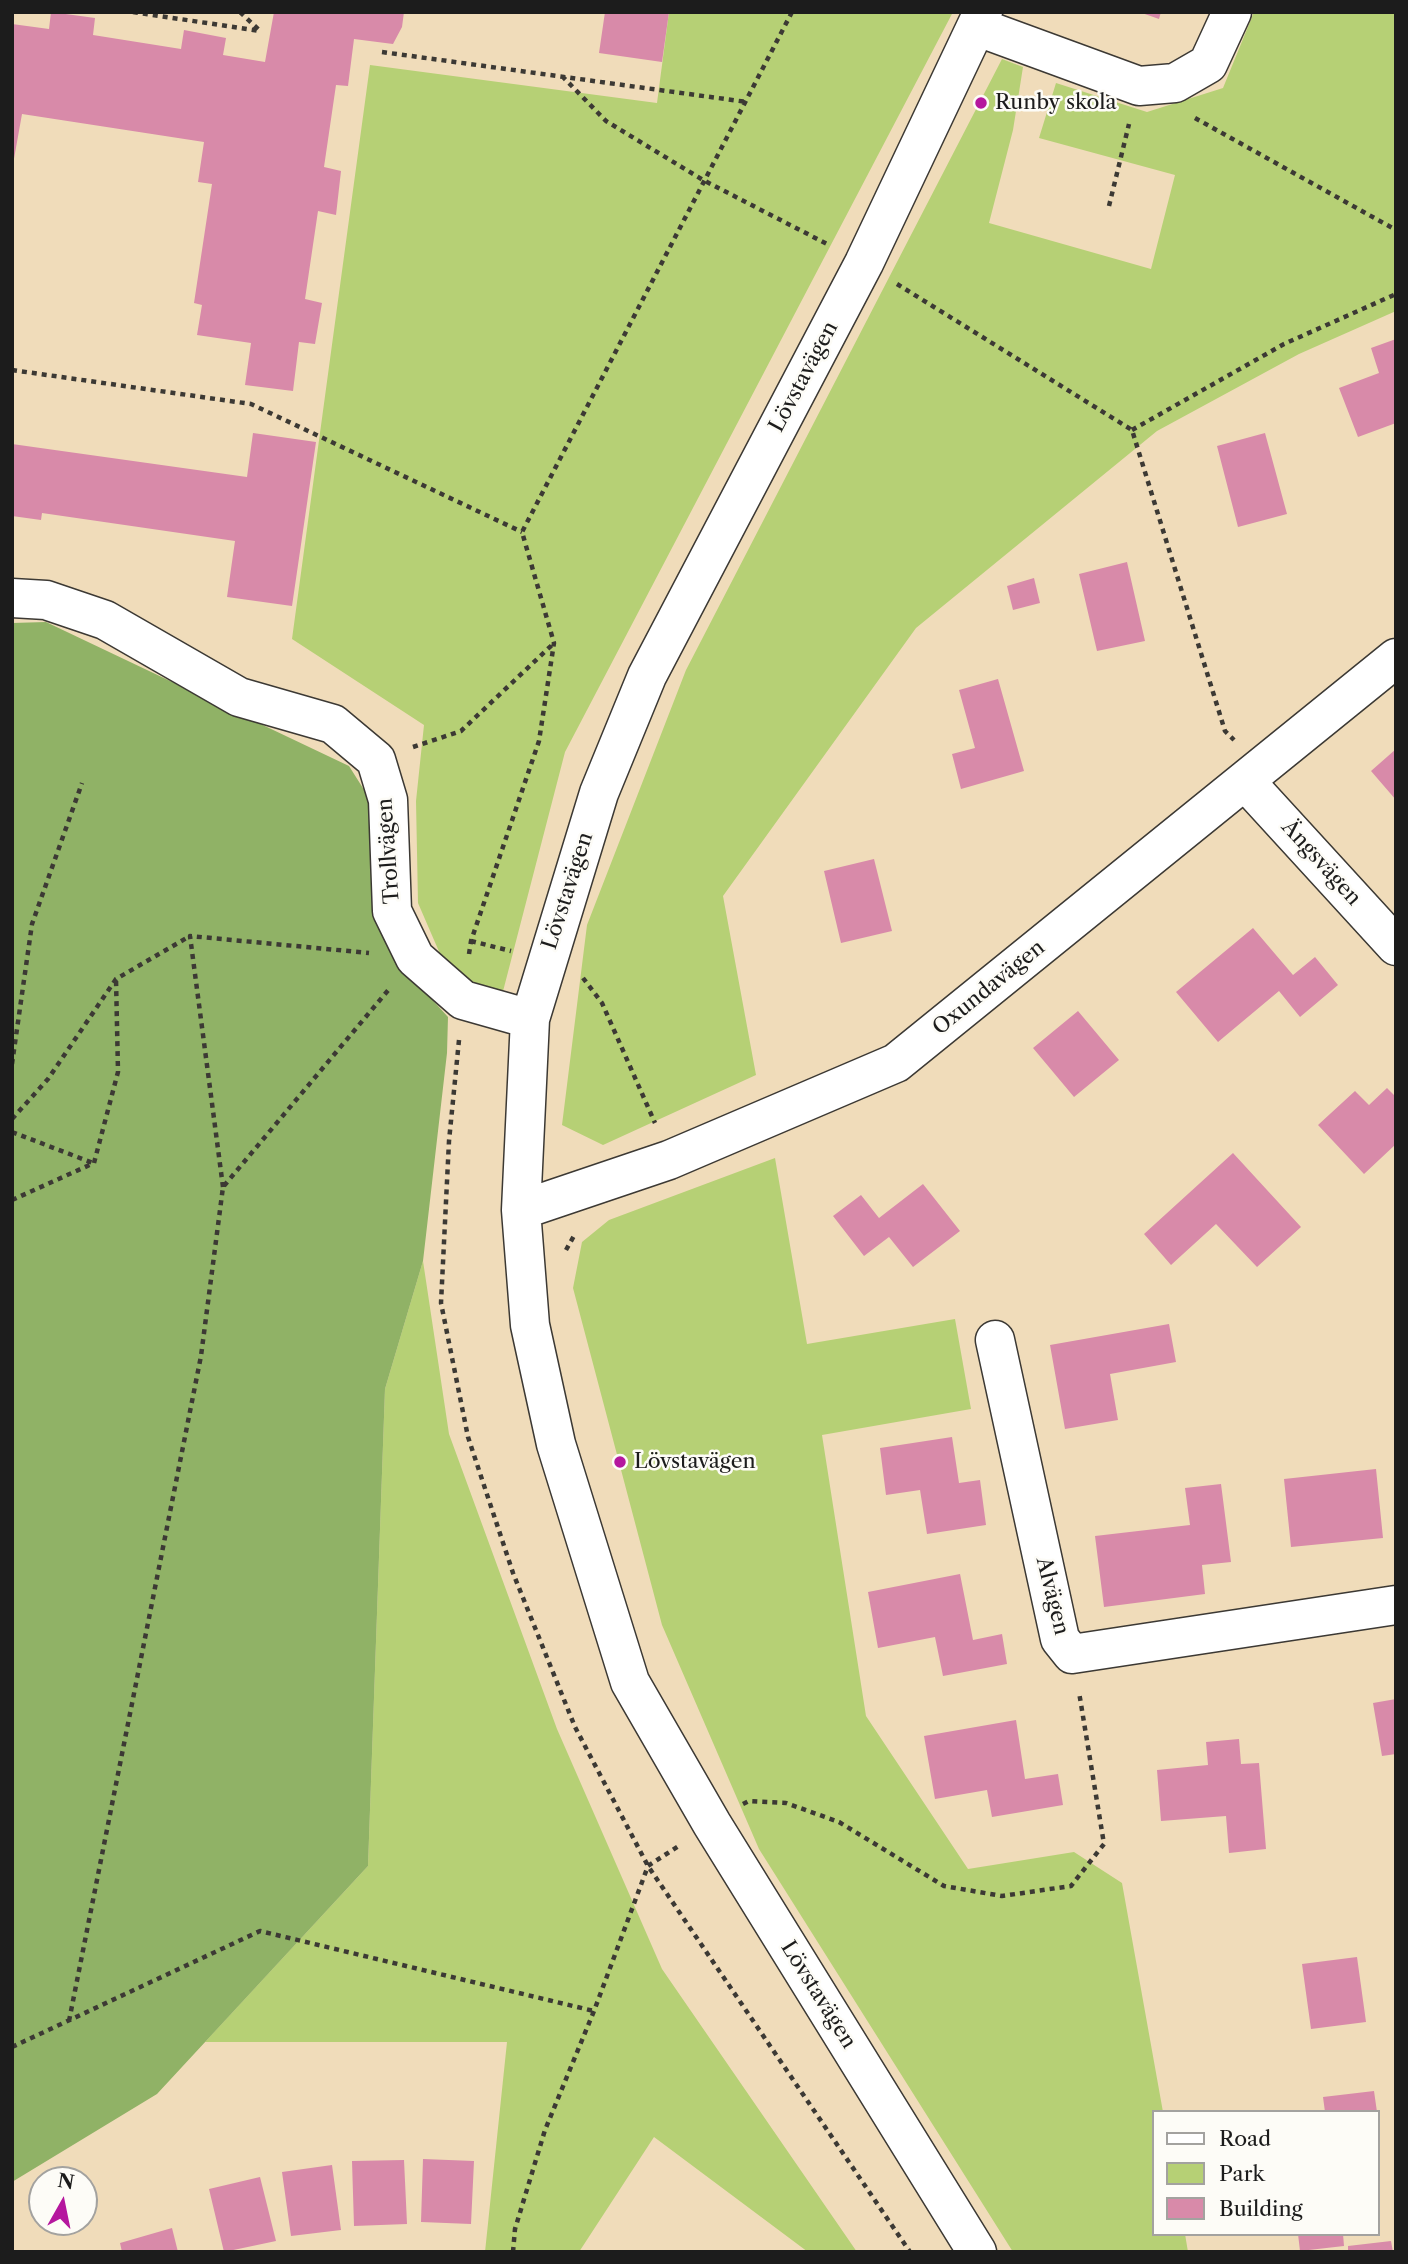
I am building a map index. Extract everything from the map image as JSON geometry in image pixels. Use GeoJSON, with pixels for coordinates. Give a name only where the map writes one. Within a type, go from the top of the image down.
{"type":"FeatureCollection","features":[{"type":"Feature","properties":{"kind":"street"},"geometry":{"type":"LineString","coordinates":[[981,20],[1139,86],[1175,83],[1208,64],[1232,12]]}},
{"type":"Feature","properties":{"kind":"street","name":"Lövstavägen"},"geometry":{"type":"LineString","coordinates":[[977,2252],[712,1824],[630,1682],[556,1444],[530,1325],[521,1210],[530,1019],[599,793],[647,676],[864,263],[981,20]]}},
{"type":"Feature","properties":{"kind":"street"},"geometry":{"type":"LineString","coordinates":[[12,598],[46,600],[104,620],[239,697],[333,724],[376,760]]}},
{"type":"Feature","properties":{"kind":"street","name":"Oxundavägen"},"geometry":{"type":"LineString","coordinates":[[521,1210],[668,1160],[895,1063],[1396,658]]}},
{"type":"Feature","properties":{"kind":"street","name":"Trollvägen"},"geometry":{"type":"LineString","coordinates":[[376,760],[388,800],[392,911],[415,958],[464,1000],[530,1019]]}},
{"type":"Feature","properties":{"kind":"street","name":"Ängsvägen"},"geometry":{"type":"LineString","coordinates":[[1252,776],[1396,946]]}},
{"type":"Feature","properties":{"kind":"street","name":"Alvägen"},"geometry":{"type":"LineString","coordinates":[[995,1340],[1060,1639],[1072,1654],[1396,1605]]}},
{"type":"Feature","properties":{"kind":"path"},"geometry":{"type":"LineString","coordinates":[[133,12],[260,31],[240,12]]}},
{"type":"Feature","properties":{"kind":"path"},"geometry":{"type":"LineString","coordinates":[[382,52],[747,102]]}},
{"type":"Feature","properties":{"kind":"path"},"geometry":{"type":"LineString","coordinates":[[562,76],[606,121],[703,180],[864,263],[1132,430],[1226,731],[1252,776]]}},
{"type":"Feature","properties":{"kind":"path"},"geometry":{"type":"LineString","coordinates":[[1109,205],[1139,86],[1396,230]]}},
{"type":"Feature","properties":{"kind":"path"},"geometry":{"type":"LineString","coordinates":[[1132,430],[1284,344],[1396,294]]}},
{"type":"Feature","properties":{"kind":"path"},"geometry":{"type":"LineString","coordinates":[[12,370],[251,404],[522,532]]}},
{"type":"Feature","properties":{"kind":"path"},"geometry":{"type":"LineString","coordinates":[[376,760],[461,731],[554,643]]}},
{"type":"Feature","properties":{"kind":"path"},"geometry":{"type":"LineString","coordinates":[[12,1064],[32,924],[82,783]]}},
{"type":"Feature","properties":{"kind":"path"},"geometry":{"type":"LineString","coordinates":[[69,2021],[201,1356],[223,1186],[190,936]]}},
{"type":"Feature","properties":{"kind":"path"},"geometry":{"type":"LineString","coordinates":[[12,1119],[48,1079],[117,979],[190,936],[415,958]]}},
{"type":"Feature","properties":{"kind":"path"},"geometry":{"type":"LineString","coordinates":[[223,1186],[415,958]]}},
{"type":"Feature","properties":{"kind":"path"},"geometry":{"type":"LineString","coordinates":[[94,1163],[118,1072],[117,979]]}},
{"type":"Feature","properties":{"kind":"path"},"geometry":{"type":"LineString","coordinates":[[12,1132],[94,1163]]}},
{"type":"Feature","properties":{"kind":"path"},"geometry":{"type":"LineString","coordinates":[[12,1200],[94,1163]]}},
{"type":"Feature","properties":{"kind":"path"},"geometry":{"type":"LineString","coordinates":[[12,2047],[260,1931],[594,2011]]}},
{"type":"Feature","properties":{"kind":"green space"},"geometry":{"type":"Polygon","coordinates":[[[669,12],[953,12],[565,752],[501,999],[447,970],[418,903],[416,801],[424,725],[292,639],[370,65],[657,103],[669,12]]]}},
{"type":"Feature","properties":{"kind":"green space"},"geometry":{"type":"Polygon","coordinates":[[[1254,12],[1396,12],[1396,311],[1299,354],[1157,431],[916,628],[723,896],[756,1075],[603,1145],[562,1125],[587,925],[686,670],[1002,59],[1023,67],[1013,130],[989,223],[1151,269],[1175,175],[1039,138],[1056,83],[1147,112],[1223,88],[1254,12]]]}},
{"type":"Feature","properties":{"kind":"green space"},"geometry":{"type":"Polygon","coordinates":[[[46,622],[349,766],[373,804],[399,963],[448,1017],[447,1053],[423,1261],[385,1389],[368,1866],[157,2094],[38,2166],[28,2166],[28,2172],[12,2182],[12,623],[46,622]]]}},
{"type":"Feature","properties":{"kind":"green space"},"geometry":{"type":"Polygon","coordinates":[[[775,1158],[807,1344],[955,1319],[971,1409],[822,1435],[866,1716],[968,1869],[1074,1852],[1122,1883],[1163,2110],[1152,2110],[1152,2236],[1185,2236],[1188,2252],[1013,2252],[759,1849],[662,1625],[573,1288],[582,1242],[609,1220],[775,1158]]]}},
{"type":"Feature","properties":{"kind":"green space"},"geometry":{"type":"Polygon","coordinates":[[[423,1261],[449,1434],[557,1729],[662,1969],[857,2252],[808,2252],[654,2137],[579,2252],[485,2252],[507,2042],[205,2042],[368,1866],[385,1389],[423,1261]]]}},
{"type":"Feature","properties":{"kind":"building"},"geometry":{"type":"Polygon","coordinates":[[[51,12],[95,18],[93,35],[181,49],[184,30],[226,38],[223,55],[265,62],[274,12],[404,12],[402,27],[393,44],[354,39],[348,86],[336,85],[324,167],[341,171],[336,215],[318,211],[305,299],[322,303],[315,344],[299,342],[293,391],[245,385],[251,343],[197,335],[202,305],[194,303],[212,184],[198,182],[204,142],[22,114],[12,170],[12,24],[49,29],[51,12]]]}},
{"type":"Feature","properties":{"kind":"building"},"geometry":{"type":"Polygon","coordinates":[[[605,12],[669,12],[662,62],[599,53],[605,12]]]}},
{"type":"Feature","properties":{"kind":"building"},"geometry":{"type":"Polygon","coordinates":[[[1139,12],[1161,12],[1159,19],[1139,12]]]}},
{"type":"Feature","properties":{"kind":"building"},"geometry":{"type":"Polygon","coordinates":[[[1396,339],[1396,423],[1358,437],[1339,388],[1379,373],[1371,348],[1396,339]]]}},
{"type":"Feature","properties":{"kind":"building"},"geometry":{"type":"Polygon","coordinates":[[[253,433],[316,442],[292,606],[227,597],[235,541],[42,513],[41,520],[12,516],[12,444],[247,477],[253,433]]]}},
{"type":"Feature","properties":{"kind":"building"},"geometry":{"type":"Polygon","coordinates":[[[1265,433],[1287,514],[1238,527],[1217,446],[1265,433]]]}},
{"type":"Feature","properties":{"kind":"building"},"geometry":{"type":"Polygon","coordinates":[[[1127,562],[1145,641],[1097,651],[1079,574],[1127,562]]]}},
{"type":"Feature","properties":{"kind":"building"},"geometry":{"type":"Polygon","coordinates":[[[1034,578],[1040,603],[1013,610],[1007,586],[1034,578]]]}},
{"type":"Feature","properties":{"kind":"building"},"geometry":{"type":"Polygon","coordinates":[[[998,679],[1024,771],[961,789],[952,754],[975,748],[959,690],[998,679]]]}},
{"type":"Feature","properties":{"kind":"building"},"geometry":{"type":"Polygon","coordinates":[[[1396,749],[1396,800],[1371,771],[1396,749]]]}},
{"type":"Feature","properties":{"kind":"building"},"geometry":{"type":"Polygon","coordinates":[[[874,859],[892,931],[841,943],[824,871],[874,859]]]}},
{"type":"Feature","properties":{"kind":"building"},"geometry":{"type":"Polygon","coordinates":[[[1253,928],[1293,975],[1315,957],[1338,985],[1300,1017],[1279,991],[1218,1042],[1176,992],[1253,928]]]}},
{"type":"Feature","properties":{"kind":"building"},"geometry":{"type":"Polygon","coordinates":[[[1078,1011],[1119,1060],[1074,1097],[1033,1048],[1078,1011]]]}},
{"type":"Feature","properties":{"kind":"building"},"geometry":{"type":"Polygon","coordinates":[[[1387,1088],[1396,1097],[1396,1144],[1364,1174],[1318,1125],[1355,1091],[1369,1105],[1387,1088]]]}},
{"type":"Feature","properties":{"kind":"building"},"geometry":{"type":"Polygon","coordinates":[[[1233,1153],[1301,1227],[1257,1267],[1216,1224],[1171,1265],[1144,1234],[1233,1153]]]}},
{"type":"Feature","properties":{"kind":"building"},"geometry":{"type":"Polygon","coordinates":[[[923,1184],[960,1231],[913,1267],[889,1237],[864,1256],[833,1216],[861,1195],[879,1218],[923,1184]]]}},
{"type":"Feature","properties":{"kind":"building"},"geometry":{"type":"Polygon","coordinates":[[[1169,1324],[1176,1362],[1110,1374],[1118,1420],[1065,1429],[1050,1345],[1169,1324]]]}},
{"type":"Feature","properties":{"kind":"building"},"geometry":{"type":"Polygon","coordinates":[[[952,1437],[959,1483],[980,1480],[986,1525],[927,1534],[920,1490],[886,1495],[880,1448],[952,1437]]]}},
{"type":"Feature","properties":{"kind":"building"},"geometry":{"type":"Polygon","coordinates":[[[1376,1469],[1383,1538],[1291,1547],[1284,1479],[1376,1469]]]}},
{"type":"Feature","properties":{"kind":"building"},"geometry":{"type":"Polygon","coordinates":[[[1221,1484],[1231,1562],[1202,1565],[1205,1594],[1104,1607],[1095,1536],[1190,1525],[1185,1488],[1221,1484]]]}},
{"type":"Feature","properties":{"kind":"building"},"geometry":{"type":"Polygon","coordinates":[[[960,1574],[973,1640],[1002,1634],[1007,1664],[943,1676],[935,1637],[878,1648],[868,1592],[960,1574]]]}},
{"type":"Feature","properties":{"kind":"building"},"geometry":{"type":"Polygon","coordinates":[[[1396,1699],[1396,1754],[1382,1756],[1373,1703],[1396,1699]]]}},
{"type":"Feature","properties":{"kind":"building"},"geometry":{"type":"Polygon","coordinates":[[[1016,1720],[1025,1779],[1058,1774],[1063,1805],[992,1817],[987,1790],[935,1799],[924,1736],[1016,1720]]]}},
{"type":"Feature","properties":{"kind":"building"},"geometry":{"type":"Polygon","coordinates":[[[1239,1739],[1241,1764],[1259,1763],[1266,1849],[1229,1853],[1226,1816],[1161,1821],[1157,1770],[1208,1765],[1206,1742],[1239,1739]]]}},
{"type":"Feature","properties":{"kind":"building"},"geometry":{"type":"Polygon","coordinates":[[[1357,1957],[1366,2022],[1311,2029],[1302,1964],[1357,1957]]]}},
{"type":"Feature","properties":{"kind":"building"},"geometry":{"type":"Polygon","coordinates":[[[1374,2091],[1377,2110],[1325,2110],[1323,2097],[1374,2091]]]}},
{"type":"Feature","properties":{"kind":"building"},"geometry":{"type":"Polygon","coordinates":[[[423,2159],[474,2161],[471,2224],[421,2222],[423,2159]]]}},
{"type":"Feature","properties":{"kind":"building"},"geometry":{"type":"Polygon","coordinates":[[[404,2160],[407,2224],[354,2226],[352,2161],[404,2160]]]}},
{"type":"Feature","properties":{"kind":"building"},"geometry":{"type":"Polygon","coordinates":[[[332,2165],[341,2230],[291,2236],[282,2172],[332,2165]]]}},
{"type":"Feature","properties":{"kind":"building"},"geometry":{"type":"Polygon","coordinates":[[[260,2177],[276,2241],[224,2252],[209,2189],[260,2177]]]}},
{"type":"Feature","properties":{"kind":"building"},"geometry":{"type":"Polygon","coordinates":[[[172,2228],[178,2252],[122,2252],[120,2243],[172,2228]]]}},
{"type":"Feature","properties":{"kind":"building"},"geometry":{"type":"Polygon","coordinates":[[[1298,2236],[1343,2236],[1344,2246],[1300,2251],[1298,2236]]]}},
{"type":"Feature","properties":{"kind":"building"},"geometry":{"type":"Polygon","coordinates":[[[1391,2241],[1393,2252],[1348,2252],[1348,2246],[1391,2241]]]}},
{"type":"Feature","properties":{"kind":"place","name":"Runby skola"},"geometry":{"type":"Point","coordinates":[981,103]}},
{"type":"Feature","properties":{"kind":"place","name":"Lövstavägen"},"geometry":{"type":"Point","coordinates":[620,1462]}}]}
